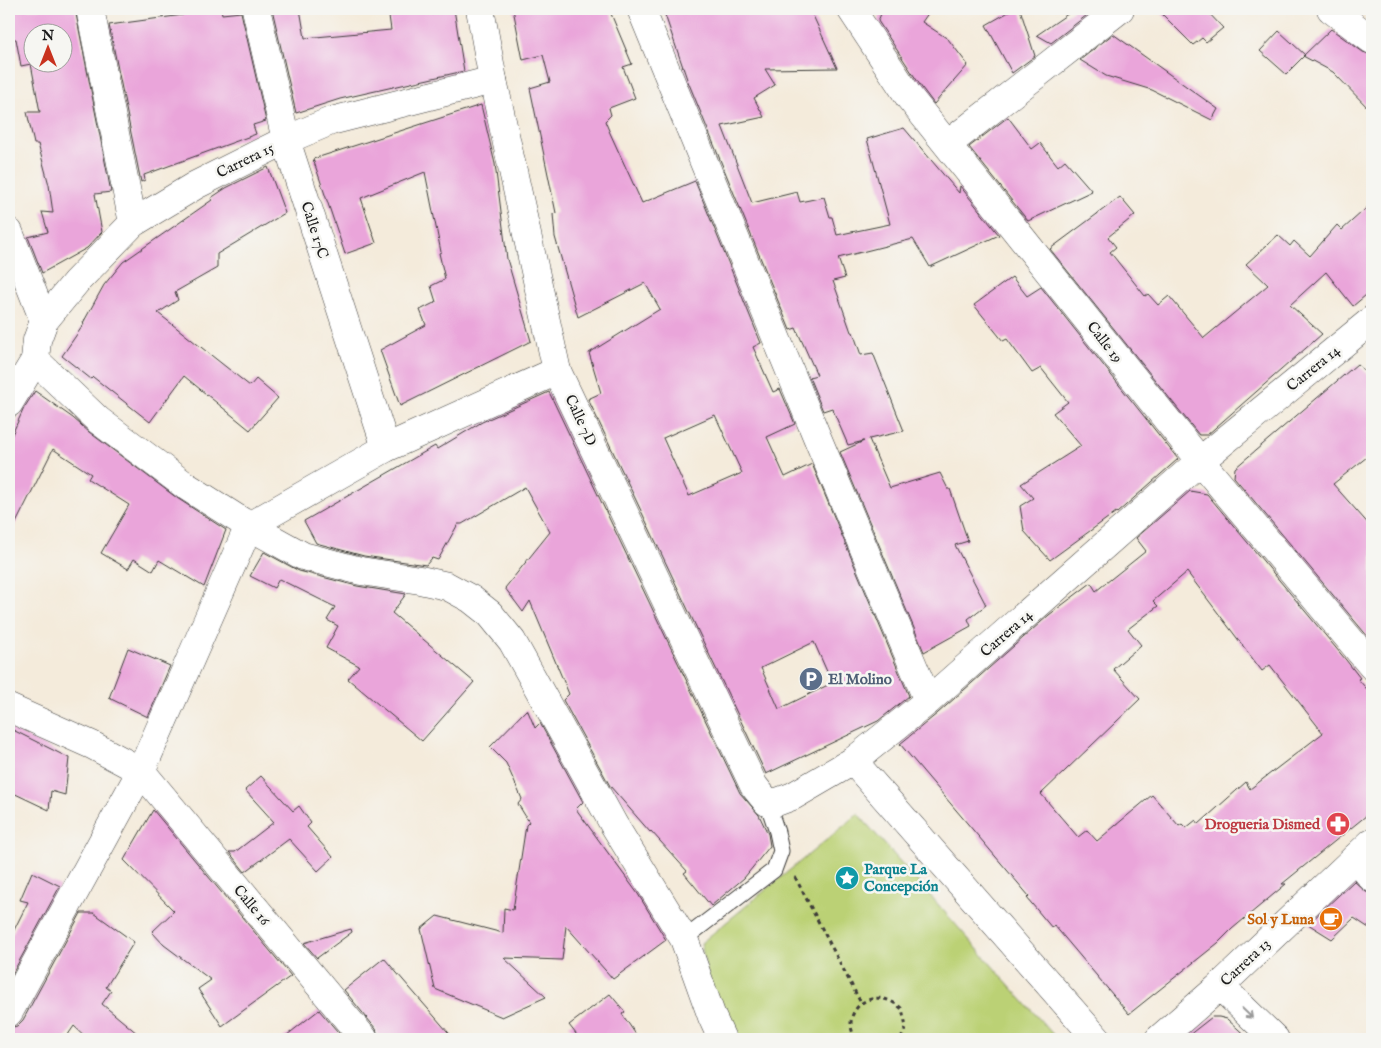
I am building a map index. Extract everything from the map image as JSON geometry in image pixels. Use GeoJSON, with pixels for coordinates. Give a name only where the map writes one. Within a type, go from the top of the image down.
{"type":"FeatureCollection","features":[{"type":"Feature","properties":{"kind":"street"},"geometry":{"type":"LineString","coordinates":[[90,9],[133,223]]}},
{"type":"Feature","properties":{"kind":"street","name":"Calle 17C"},"geometry":{"type":"LineString","coordinates":[[256,9],[286,140],[386,448]]}},
{"type":"Feature","properties":{"kind":"street","name":"Calle 7D"},"geometry":{"type":"LineString","coordinates":[[480,9],[493,80],[557,370],[754,786],[767,802]]}},
{"type":"Feature","properties":{"kind":"street"},"geometry":{"type":"LineString","coordinates":[[641,9],[928,701]]}},
{"type":"Feature","properties":{"kind":"street","name":"Calle 19"},"geometry":{"type":"LineString","coordinates":[[851,9],[909,97],[1200,461],[1372,666]]}},
{"type":"Feature","properties":{"kind":"street"},"geometry":{"type":"LineString","coordinates":[[948,144],[1120,9]]}},
{"type":"Feature","properties":{"kind":"street"},"geometry":{"type":"LineString","coordinates":[[1331,9],[1372,40]]}},
{"type":"Feature","properties":{"kind":"street","name":"Carrera 15"},"geometry":{"type":"LineString","coordinates":[[44,321],[76,282],[133,223],[196,185],[286,140],[332,122],[493,80]]}},
{"type":"Feature","properties":{"kind":"street"},"geometry":{"type":"LineString","coordinates":[[9,232],[44,321],[37,340],[35,360],[10,400]]}},
{"type":"Feature","properties":{"kind":"street","name":"Carrera 14"},"geometry":{"type":"LineString","coordinates":[[767,802],[777,802],[793,796],[853,761],[928,701],[1200,461],[1372,320]]}},
{"type":"Feature","properties":{"kind":"street"},"geometry":{"type":"LineString","coordinates":[[35,360],[98,420],[186,486],[249,526],[303,556],[362,571],[447,586],[471,599],[490,614],[512,640],[614,826],[684,939],[712,1018],[722,1039]]}},
{"type":"Feature","properties":{"kind":"street"},"geometry":{"type":"LineString","coordinates":[[9,1012],[140,771],[249,526],[386,448],[557,370]]}},
{"type":"Feature","properties":{"kind":"street"},"geometry":{"type":"LineString","coordinates":[[9,708],[92,745],[140,771]]}},
{"type":"Feature","properties":{"kind":"street"},"geometry":{"type":"LineString","coordinates":[[853,761],[1098,1039]]}},
{"type":"Feature","properties":{"kind":"street","name":"Calle 16"},"geometry":{"type":"LineString","coordinates":[[140,771],[364,1039]]}},
{"type":"Feature","properties":{"kind":"street","name":"Carrera 13"},"geometry":{"type":"LineString","coordinates":[[1159,1039],[1366,859]]}},
{"type":"Feature","properties":{"kind":"street"},"geometry":{"type":"LineString","coordinates":[[1220,986],[1274,1039]]}},
{"type":"Feature","properties":{"kind":"lane"},"geometry":{"type":"LineString","coordinates":[[684,939],[774,870],[780,851],[777,832],[767,802]]}},
{"type":"Feature","properties":{"kind":"path"},"geometry":{"type":"LineString","coordinates":[[780,851],[862,1003]]}},
{"type":"Feature","properties":{"kind":"path"},"geometry":{"type":"LineString","coordinates":[[856,1039],[852,1027],[852,1018],[856,1010],[862,1003],[879,997],[887,998],[902,1009],[906,1026],[902,1039]]}},
{"type":"Feature","properties":{"kind":"green space","name":"Parque La Concepción"},"geometry":{"type":"Polygon","coordinates":[[[858,814],[1057,1039],[723,1039],[718,1031],[701,943],[858,814]]]}},
{"type":"Feature","properties":{"kind":"building"},"geometry":{"type":"Polygon","coordinates":[[[9,9],[75,9],[111,192],[95,194],[102,232],[87,248],[42,273],[28,237],[48,232],[42,212],[53,213],[49,185],[38,144],[34,144],[27,112],[40,112],[32,72],[72,72],[72,22],[22,22],[22,66],[16,39],[13,39],[9,21],[9,9]]]}},
{"type":"Feature","properties":{"kind":"building"},"geometry":{"type":"Polygon","coordinates":[[[182,9],[221,9],[222,14],[241,12],[266,121],[253,125],[256,134],[144,175],[145,180],[141,182],[109,25],[183,15],[182,9]]]}},
{"type":"Feature","properties":{"kind":"building"},"geometry":{"type":"Polygon","coordinates":[[[272,9],[300,9],[305,38],[391,30],[388,9],[454,9],[464,71],[340,99],[296,113],[272,9]]]}},
{"type":"Feature","properties":{"kind":"building"},"geometry":{"type":"Polygon","coordinates":[[[513,9],[609,9],[632,64],[623,67],[635,98],[609,108],[611,115],[605,121],[610,133],[642,203],[695,181],[761,343],[753,347],[773,392],[780,389],[795,424],[767,437],[785,477],[812,464],[909,696],[878,721],[766,774],[588,399],[601,393],[589,353],[660,309],[645,283],[578,317],[555,237],[553,214],[556,213],[530,88],[550,82],[543,55],[523,60],[513,9]],[[715,415],[663,438],[689,496],[742,473],[715,415]],[[814,642],[761,668],[779,709],[832,683],[814,642]]]}},
{"type":"Feature","properties":{"kind":"building"},"geometry":{"type":"Polygon","coordinates":[[[663,9],[810,9],[837,68],[765,69],[775,85],[754,98],[764,117],[722,126],[752,203],[797,192],[800,202],[824,197],[837,235],[890,224],[867,139],[904,128],[959,193],[960,186],[999,235],[930,267],[913,239],[838,258],[845,278],[833,281],[861,355],[873,353],[904,431],[869,439],[890,488],[940,473],[948,489],[950,489],[968,541],[955,545],[986,605],[968,619],[971,626],[924,652],[840,452],[864,441],[848,445],[832,408],[823,411],[809,377],[817,375],[796,328],[790,330],[687,79],[663,9]]]}},
{"type":"Feature","properties":{"kind":"building"},"geometry":{"type":"Polygon","coordinates":[[[883,9],[931,9],[922,22],[948,39],[968,65],[934,104],[878,21],[883,9]]]}},
{"type":"Feature","properties":{"kind":"building"},"geometry":{"type":"Polygon","coordinates":[[[1014,9],[1020,9],[1035,56],[1012,73],[986,25],[1014,9]]]}},
{"type":"Feature","properties":{"kind":"building"},"geometry":{"type":"Polygon","coordinates":[[[1075,9],[1087,15],[1051,43],[1037,35],[1075,9]]]}},
{"type":"Feature","properties":{"kind":"building"},"geometry":{"type":"Polygon","coordinates":[[[1157,9],[1205,9],[1223,28],[1206,42],[1202,38],[1193,45],[1157,9]]]}},
{"type":"Feature","properties":{"kind":"building"},"geometry":{"type":"Polygon","coordinates":[[[1331,29],[1363,52],[1372,55],[1372,112],[1333,72],[1303,56],[1331,29]]]}},
{"type":"Feature","properties":{"kind":"building"},"geometry":{"type":"Polygon","coordinates":[[[1279,31],[1305,55],[1286,74],[1260,51],[1279,31]]]}},
{"type":"Feature","properties":{"kind":"building"},"geometry":{"type":"Polygon","coordinates":[[[1113,34],[1218,109],[1212,120],[1152,90],[1106,76],[1080,60],[1113,34]]]}},
{"type":"Feature","properties":{"kind":"building"},"geometry":{"type":"Polygon","coordinates":[[[481,105],[495,164],[507,259],[531,341],[400,406],[380,350],[426,325],[420,310],[436,302],[431,286],[445,279],[425,172],[361,198],[376,243],[345,254],[313,159],[481,105]]]}},
{"type":"Feature","properties":{"kind":"building"},"geometry":{"type":"Polygon","coordinates":[[[1008,117],[1032,149],[1040,143],[1058,166],[1065,160],[1092,191],[1028,221],[969,147],[1008,117]]]}},
{"type":"Feature","properties":{"kind":"building"},"geometry":{"type":"Polygon","coordinates":[[[268,167],[285,213],[217,254],[217,268],[175,292],[178,300],[158,313],[250,386],[256,379],[278,398],[250,430],[184,376],[150,422],[93,377],[91,379],[62,356],[84,324],[104,285],[123,262],[212,200],[211,198],[226,188],[268,167]]]}},
{"type":"Feature","properties":{"kind":"building"},"geometry":{"type":"Polygon","coordinates":[[[1120,197],[1135,215],[1108,237],[1116,247],[1110,252],[1145,296],[1148,294],[1158,305],[1169,296],[1204,338],[1268,285],[1246,264],[1278,235],[1290,246],[1294,241],[1310,256],[1337,225],[1342,230],[1372,203],[1372,290],[1353,306],[1326,272],[1290,305],[1322,334],[1207,435],[1199,435],[1050,249],[1120,197]]]}},
{"type":"Feature","properties":{"kind":"building"},"geometry":{"type":"Polygon","coordinates":[[[1012,277],[1027,296],[1041,287],[1178,459],[1117,513],[1050,560],[1024,531],[1020,506],[1033,498],[1021,484],[1081,446],[1053,413],[1068,402],[1041,368],[1032,373],[1007,339],[1003,341],[974,305],[1012,277]]]}},
{"type":"Feature","properties":{"kind":"building"},"geometry":{"type":"Polygon","coordinates":[[[1357,364],[1372,378],[1372,453],[1333,484],[1372,528],[1372,634],[1369,638],[1234,477],[1235,468],[1357,364]]]}},
{"type":"Feature","properties":{"kind":"building"},"geometry":{"type":"Polygon","coordinates":[[[35,391],[177,498],[226,530],[204,587],[159,560],[153,571],[134,559],[128,569],[101,553],[129,505],[88,479],[91,474],[53,449],[9,537],[9,441],[24,408],[35,391]]]}},
{"type":"Feature","properties":{"kind":"building"},"geometry":{"type":"Polygon","coordinates":[[[549,392],[740,793],[759,815],[768,834],[770,846],[744,878],[711,906],[684,873],[687,871],[610,786],[563,700],[569,694],[530,601],[523,612],[505,588],[550,532],[525,487],[462,524],[458,524],[438,560],[432,558],[426,565],[364,556],[316,543],[304,521],[435,446],[437,449],[482,422],[549,392]]]}},
{"type":"Feature","properties":{"kind":"building"},"geometry":{"type":"Polygon","coordinates":[[[1190,491],[1207,494],[1346,660],[1360,678],[1358,679],[1372,695],[1372,811],[1282,884],[1286,884],[1218,943],[1129,1014],[1054,925],[1052,928],[1027,898],[1029,896],[900,744],[1049,615],[1091,583],[1096,591],[1146,551],[1136,538],[1190,491]],[[1187,572],[1153,601],[1158,606],[1128,629],[1141,645],[1113,669],[1140,699],[1041,794],[1078,837],[1087,830],[1097,841],[1152,795],[1179,826],[1182,824],[1186,828],[1196,820],[1199,824],[1246,782],[1250,789],[1323,733],[1270,665],[1262,671],[1187,572]]]}},
{"type":"Feature","properties":{"kind":"building"},"geometry":{"type":"Polygon","coordinates":[[[264,552],[299,571],[357,586],[406,594],[392,613],[474,682],[422,741],[348,679],[359,666],[326,648],[338,626],[327,620],[335,607],[279,579],[274,588],[250,576],[264,552]]]}},
{"type":"Feature","properties":{"kind":"building"},"geometry":{"type":"Polygon","coordinates":[[[128,648],[170,666],[148,717],[109,698],[128,648]]]}},
{"type":"Feature","properties":{"kind":"building"},"geometry":{"type":"Polygon","coordinates":[[[527,709],[535,728],[540,723],[583,802],[576,809],[638,894],[666,940],[613,979],[566,926],[562,960],[504,958],[546,997],[502,1017],[435,989],[421,929],[437,916],[503,933],[504,908],[513,910],[526,825],[529,822],[518,804],[522,799],[506,763],[490,747],[527,709]]]}},
{"type":"Feature","properties":{"kind":"building"},"geometry":{"type":"Polygon","coordinates":[[[9,728],[69,758],[65,795],[51,791],[49,810],[9,791],[9,728]]]}},
{"type":"Feature","properties":{"kind":"building"},"geometry":{"type":"Polygon","coordinates":[[[261,776],[293,811],[299,806],[311,823],[307,827],[333,857],[318,871],[289,839],[245,872],[229,852],[235,852],[274,822],[245,790],[261,776]]]}},
{"type":"Feature","properties":{"kind":"building"},"geometry":{"type":"Polygon","coordinates":[[[153,810],[291,976],[222,1026],[198,989],[211,980],[164,945],[152,932],[174,911],[124,860],[153,810]]]}},
{"type":"Feature","properties":{"kind":"building"},"geometry":{"type":"Polygon","coordinates":[[[32,872],[60,886],[9,980],[9,940],[28,902],[20,900],[32,872]]]}},
{"type":"Feature","properties":{"kind":"building"},"geometry":{"type":"Polygon","coordinates":[[[1354,881],[1366,892],[1372,893],[1372,930],[1354,918],[1332,939],[1308,924],[1354,881]]]}},
{"type":"Feature","properties":{"kind":"building"},"geometry":{"type":"Polygon","coordinates":[[[81,913],[94,913],[134,942],[106,987],[111,991],[102,1004],[144,1039],[88,1039],[74,1026],[65,1039],[9,1039],[9,1028],[17,1026],[23,1020],[81,913]]]}},
{"type":"Feature","properties":{"kind":"building"},"geometry":{"type":"Polygon","coordinates":[[[351,929],[352,932],[317,958],[304,943],[351,929]]]}},
{"type":"Feature","properties":{"kind":"building"},"geometry":{"type":"Polygon","coordinates":[[[384,958],[454,1039],[379,1039],[376,1029],[344,990],[384,958]]]}},
{"type":"Feature","properties":{"kind":"building"},"geometry":{"type":"Polygon","coordinates":[[[610,994],[625,1012],[622,1014],[639,1039],[580,1039],[569,1025],[610,994]]]}},
{"type":"Feature","properties":{"kind":"building"},"geometry":{"type":"Polygon","coordinates":[[[319,1010],[344,1039],[282,1039],[319,1010]]]}},
{"type":"Feature","properties":{"kind":"building"},"geometry":{"type":"Polygon","coordinates":[[[1212,1017],[1227,1019],[1249,1039],[1184,1039],[1212,1017]]]}},
{"type":"Feature","properties":{"kind":"place","name":"El Molino"},"geometry":{"type":"Point","coordinates":[811,679]}},
{"type":"Feature","properties":{"kind":"place","name":"Drogueria Dismed"},"geometry":{"type":"Point","coordinates":[1338,824]}},
{"type":"Feature","properties":{"kind":"place","name":"Parque La Concepción"},"geometry":{"type":"Point","coordinates":[847,878]}},
{"type":"Feature","properties":{"kind":"place","name":"Sol y Luna"},"geometry":{"type":"Point","coordinates":[1331,919]}}]}
